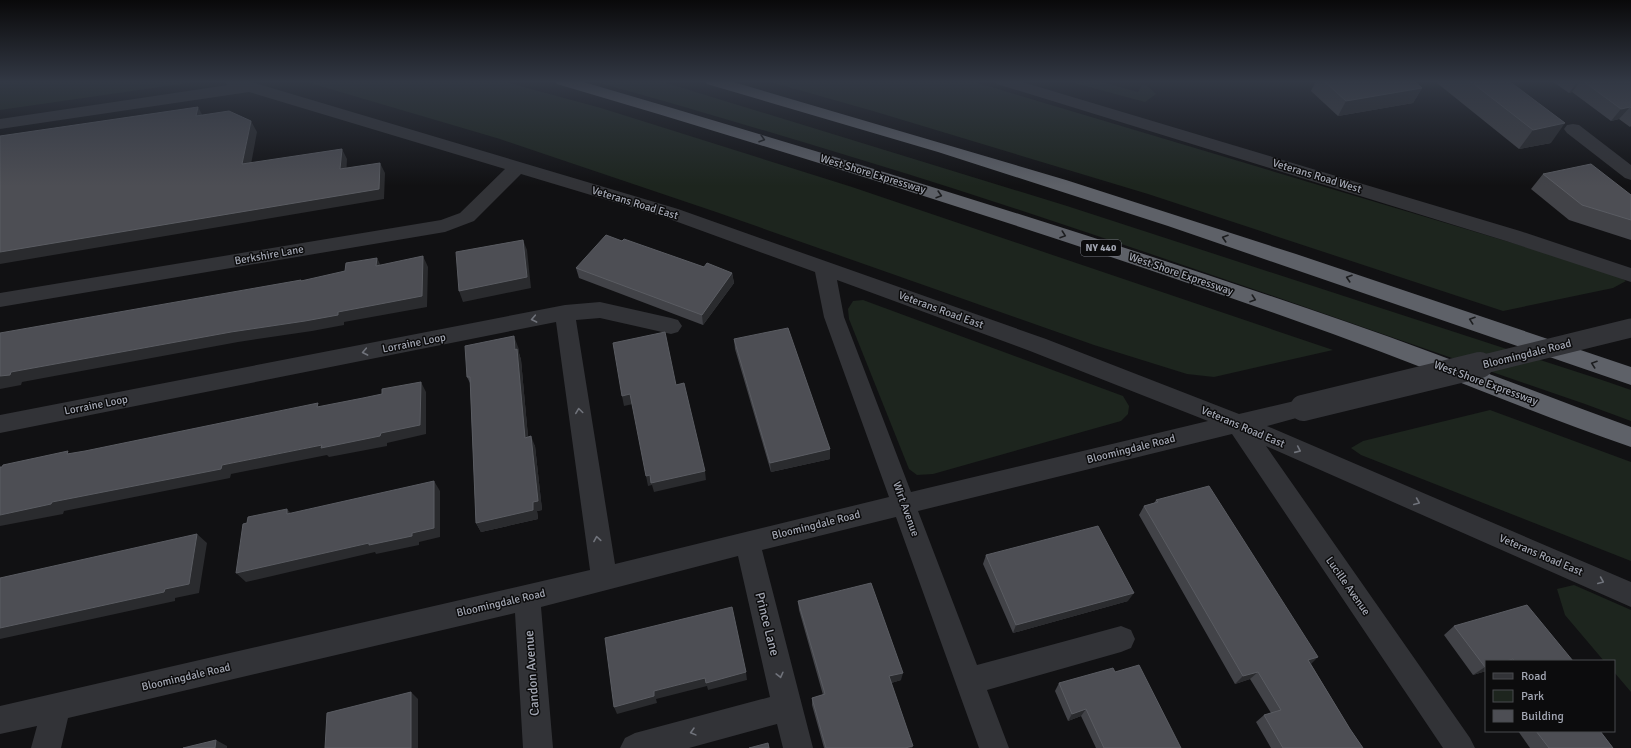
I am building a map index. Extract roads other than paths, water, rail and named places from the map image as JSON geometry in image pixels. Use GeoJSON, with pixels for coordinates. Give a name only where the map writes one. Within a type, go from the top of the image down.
{"type":"FeatureCollection","features":[{"type":"Feature","properties":{"kind":"highway","name":"West Shore Expressway"},"geometry":{"type":"LineString","coordinates":[[684,116],[740,132],[1034,225],[1341,328],[1631,437]]}},
{"type":"Feature","properties":{"kind":"highway"},"geometry":{"type":"LineString","coordinates":[[830,116],[1046,180],[1337,274],[1631,376]]}},
{"type":"Feature","properties":{"kind":"street"},"geometry":{"type":"LineString","coordinates":[[0,124],[55,116]]}},
{"type":"Feature","properties":{"kind":"street","name":"Veterans Road East"},"geometry":{"type":"LineString","coordinates":[[347,116],[671,213],[1038,345],[1236,423],[1631,595]]}},
{"type":"Feature","properties":{"kind":"street","name":"Veterans Road West"},"geometry":{"type":"LineString","coordinates":[[1118,116],[1513,236],[1631,275]]}},
{"type":"Feature","properties":{"kind":"street"},"geometry":{"type":"LineString","coordinates":[[1573,129],[1631,174]]}},
{"type":"Feature","properties":{"kind":"street","name":"Berkshire Lane"},"geometry":{"type":"LineString","coordinates":[[0,300],[445,226],[467,217],[518,167]]}},
{"type":"Feature","properties":{"kind":"street","name":"Wirt Avenue"},"geometry":{"type":"LineString","coordinates":[[824,268],[834,316],[994,748]]}},
{"type":"Feature","properties":{"kind":"street","name":"Lorraine Loop"},"geometry":{"type":"LineString","coordinates":[[0,424],[565,313],[600,310],[671,326]]}},
{"type":"Feature","properties":{"kind":"street"},"geometry":{"type":"LineString","coordinates":[[565,313],[604,578]]}},
{"type":"Feature","properties":{"kind":"street","name":"Bloomingdale Road"},"geometry":{"type":"LineString","coordinates":[[0,720],[526,598],[747,542],[1631,328]]}},
{"type":"Feature","properties":{"kind":"street","name":"Lucille Avenue"},"geometry":{"type":"LineString","coordinates":[[1236,423],[1460,748]]}},
{"type":"Feature","properties":{"kind":"street","name":"Prince Lane"},"geometry":{"type":"LineString","coordinates":[[747,542],[798,748]]}},
{"type":"Feature","properties":{"kind":"street","name":"Candon Avenue"},"geometry":{"type":"LineString","coordinates":[[526,598],[538,748]]}},
{"type":"Feature","properties":{"kind":"street"},"geometry":{"type":"LineString","coordinates":[[969,681],[1121,639]]}},
{"type":"Feature","properties":{"kind":"street"},"geometry":{"type":"LineString","coordinates":[[46,748],[56,707]]}},
{"type":"Feature","properties":{"kind":"street"},"geometry":{"type":"LineString","coordinates":[[635,748],[787,707]]}}]}
